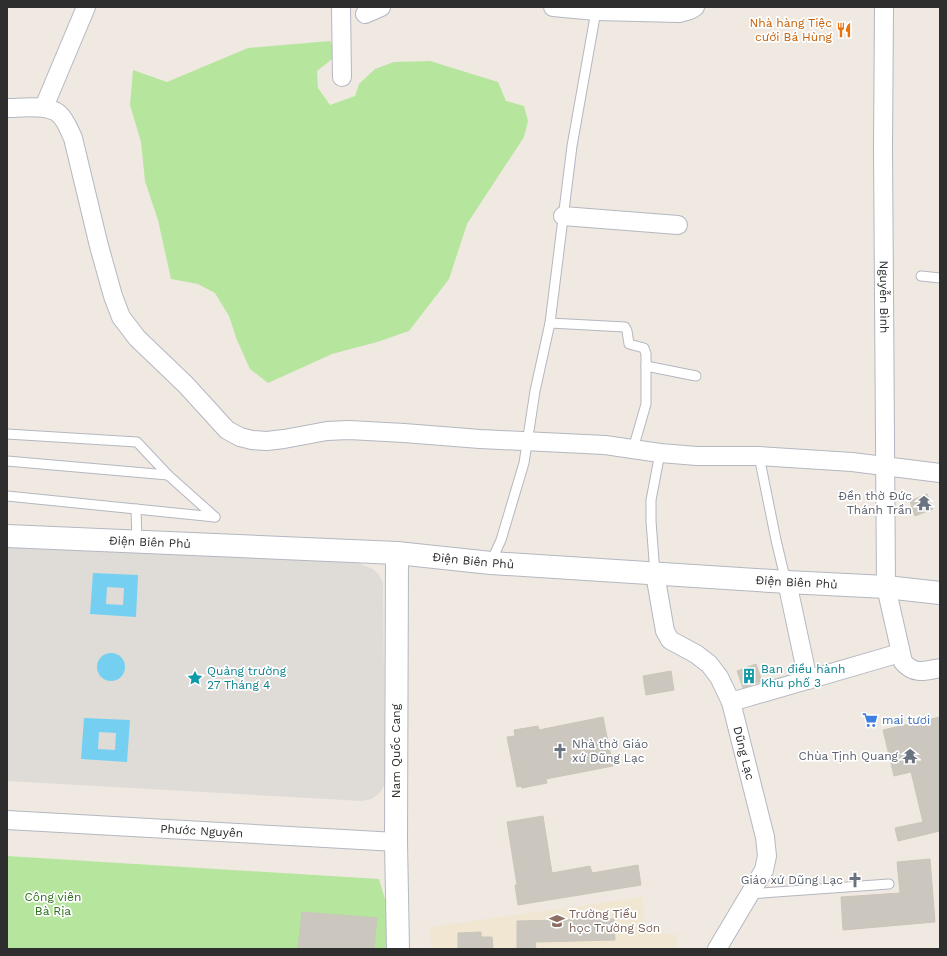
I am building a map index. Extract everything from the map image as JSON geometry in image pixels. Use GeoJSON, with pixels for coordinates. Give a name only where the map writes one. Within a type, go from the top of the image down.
{"type":"FeatureCollection","features":[{"type":"Feature","properties":{"kind":"street"},"geometry":{"type":"LineString","coordinates":[[44,107],[86,7]]}},
{"type":"Feature","properties":{"kind":"street"},"geometry":{"type":"LineString","coordinates":[[341,7],[342,77]]}},
{"type":"Feature","properties":{"kind":"street"},"geometry":{"type":"LineString","coordinates":[[553,7],[596,11],[679,13],[695,7]]}},
{"type":"Feature","properties":{"kind":"street","name":"Nguyễn Bình"},"geometry":{"type":"LineString","coordinates":[[884,7],[883,155],[886,587],[900,653]]}},
{"type":"Feature","properties":{"kind":"street"},"geometry":{"type":"LineString","coordinates":[[7,108],[44,107],[52,109],[59,114],[67,125],[73,138],[99,246],[113,296],[121,316],[137,338],[186,385],[226,430],[240,437],[252,440],[284,439],[327,431],[349,430],[605,445],[660,453],[697,456],[759,456],[852,462],[940,473]]}},
{"type":"Feature","properties":{"kind":"street"},"geometry":{"type":"LineString","coordinates":[[563,216],[678,226]]}},
{"type":"Feature","properties":{"kind":"street","name":"Điện Biên Phủ"},"geometry":{"type":"LineString","coordinates":[[7,536],[397,553],[491,563],[886,587],[940,593]]}},
{"type":"Feature","properties":{"kind":"street","name":"Nam Quốc Cang"},"geometry":{"type":"LineString","coordinates":[[397,553],[396,842],[398,949]]}},
{"type":"Feature","properties":{"kind":"street","name":"Dũng Lạc"},"geometry":{"type":"LineString","coordinates":[[656,574],[665,631],[670,640],[696,654],[709,664],[719,677],[731,702],[765,837],[767,856],[764,870],[717,949]]}},
{"type":"Feature","properties":{"kind":"street"},"geometry":{"type":"LineString","coordinates":[[787,582],[808,680]]}},
{"type":"Feature","properties":{"kind":"street"},"geometry":{"type":"LineString","coordinates":[[731,702],[900,653],[903,662],[909,669],[919,671],[940,668]]}},
{"type":"Feature","properties":{"kind":"street","name":"Phước Nguyên"},"geometry":{"type":"LineString","coordinates":[[7,820],[396,842]]}},
{"type":"Feature","properties":{"kind":"lane"},"geometry":{"type":"LineString","coordinates":[[491,563],[502,540],[524,463],[536,391],[550,323],[572,146],[596,11]]}},
{"type":"Feature","properties":{"kind":"lane"},"geometry":{"type":"LineString","coordinates":[[921,276],[940,278]]}},
{"type":"Feature","properties":{"kind":"lane"},"geometry":{"type":"LineString","coordinates":[[550,323],[625,327],[629,344],[644,348],[646,354],[646,404],[633,449]]}},
{"type":"Feature","properties":{"kind":"lane"},"geometry":{"type":"LineString","coordinates":[[646,366],[696,376]]}},
{"type":"Feature","properties":{"kind":"lane"},"geometry":{"type":"LineString","coordinates":[[7,434],[137,442],[168,475],[215,517],[7,496]]}},
{"type":"Feature","properties":{"kind":"lane"},"geometry":{"type":"LineString","coordinates":[[656,574],[651,521],[651,500],[660,453]]}},
{"type":"Feature","properties":{"kind":"lane"},"geometry":{"type":"LineString","coordinates":[[759,456],[776,540],[787,582]]}},
{"type":"Feature","properties":{"kind":"lane"},"geometry":{"type":"LineString","coordinates":[[7,461],[168,475]]}},
{"type":"Feature","properties":{"kind":"lane"},"geometry":{"type":"LineString","coordinates":[[136,509],[137,542]]}},
{"type":"Feature","properties":{"kind":"lane"},"geometry":{"type":"LineString","coordinates":[[749,894],[889,884]]}},
{"type":"Feature","properties":{"kind":"shaded area","name":"Quảng trường 27 Tháng 4"},"geometry":{"type":"Polygon","coordinates":[[[7,544],[353,561],[371,568],[378,573],[383,583],[385,773],[384,786],[380,793],[372,799],[362,801],[7,781],[7,544]]]}},
{"type":"Feature","properties":{"kind":"shaded area","name":"Trường Tiểu học Trường Sơn"},"geometry":{"type":"Polygon","coordinates":[[[643,897],[644,931],[677,935],[676,949],[432,949],[429,927],[643,897]]]}},
{"type":"Feature","properties":{"kind":"green space"},"geometry":{"type":"Polygon","coordinates":[[[330,41],[337,55],[317,71],[318,88],[330,105],[355,96],[359,84],[375,69],[394,62],[430,61],[498,82],[506,101],[524,106],[528,121],[524,137],[467,224],[449,279],[409,331],[377,342],[332,354],[268,383],[250,369],[237,340],[229,316],[215,293],[198,284],[171,279],[158,220],[145,181],[141,142],[130,105],[133,70],[167,82],[248,48],[330,41]]]}},
{"type":"Feature","properties":{"kind":"green space","name":"Công viên Bà Rịa"},"geometry":{"type":"Polygon","coordinates":[[[7,856],[379,879],[387,906],[386,949],[7,949],[7,856]]]}},
{"type":"Feature","properties":{"kind":"water"},"geometry":{"type":"Polygon","coordinates":[[[93,573],[138,575],[136,617],[90,614],[93,573]],[[107,587],[106,604],[123,605],[124,588],[107,587]]]}},
{"type":"Feature","properties":{"kind":"water"},"geometry":{"type":"Polygon","coordinates":[[[111,653],[121,657],[125,667],[121,677],[111,681],[101,677],[97,667],[101,657],[111,653]]]}},
{"type":"Feature","properties":{"kind":"water"},"geometry":{"type":"Polygon","coordinates":[[[84,718],[130,720],[127,762],[81,759],[84,718]],[[99,732],[98,749],[115,750],[116,733],[99,732]]]}},
{"type":"Feature","properties":{"kind":"building"},"geometry":{"type":"Polygon","coordinates":[[[927,494],[933,509],[915,516],[910,501],[927,494]]]}},
{"type":"Feature","properties":{"kind":"building","name":"Ban điều hành Khu phố 3"},"geometry":{"type":"Polygon","coordinates":[[[756,664],[762,681],[743,688],[737,671],[756,664]]]}},
{"type":"Feature","properties":{"kind":"building"},"geometry":{"type":"Polygon","coordinates":[[[671,671],[674,690],[646,695],[643,676],[671,671]]]}},
{"type":"Feature","properties":{"kind":"building","name":"Nhà thờ Giáo xứ Dũng Lạc"},"geometry":{"type":"Polygon","coordinates":[[[603,717],[613,766],[546,779],[547,783],[522,788],[521,786],[517,787],[507,737],[515,736],[514,730],[538,726],[539,730],[603,717]]]}},
{"type":"Feature","properties":{"kind":"building"},"geometry":{"type":"Polygon","coordinates":[[[940,717],[940,831],[898,841],[895,828],[923,822],[911,772],[894,776],[883,730],[940,717]]]}},
{"type":"Feature","properties":{"kind":"building"},"geometry":{"type":"Polygon","coordinates":[[[543,816],[552,873],[590,866],[592,873],[638,865],[641,885],[518,905],[515,885],[517,885],[507,822],[543,816]]]}},
{"type":"Feature","properties":{"kind":"building"},"geometry":{"type":"Polygon","coordinates":[[[930,859],[935,922],[843,930],[841,897],[900,893],[897,862],[930,859]]]}},
{"type":"Feature","properties":{"kind":"building"},"geometry":{"type":"Polygon","coordinates":[[[302,912],[377,918],[374,949],[298,949],[302,912]]]}},
{"type":"Feature","properties":{"kind":"building"},"geometry":{"type":"Polygon","coordinates":[[[614,919],[615,940],[535,942],[536,949],[517,949],[517,921],[614,919]]]}},
{"type":"Feature","properties":{"kind":"building"},"geometry":{"type":"Polygon","coordinates":[[[481,932],[481,937],[492,937],[493,949],[458,949],[458,933],[481,932]]]}},
{"type":"Feature","properties":{"kind":"place","name":"Nhà hàng Tiệc cưới Bá Hùng"},"geometry":{"type":"Point","coordinates":[844,30]}},
{"type":"Feature","properties":{"kind":"place","name":"Đền thờ Đức Thánh Trần"},"geometry":{"type":"Point","coordinates":[924,503]}},
{"type":"Feature","properties":{"kind":"place","name":"Ban điều hành Khu phố 3"},"geometry":{"type":"Point","coordinates":[749,676]}},
{"type":"Feature","properties":{"kind":"place","name":"Quảng trường 27 Tháng 4"},"geometry":{"type":"Point","coordinates":[195,678]}},
{"type":"Feature","properties":{"kind":"place","name":"mai tươi"},"geometry":{"type":"Point","coordinates":[870,720]}},
{"type":"Feature","properties":{"kind":"place","name":"Nhà thờ Giáo xứ Dũng Lạc"},"geometry":{"type":"Point","coordinates":[560,751]}},
{"type":"Feature","properties":{"kind":"place","name":"Chùa Tịnh Quang"},"geometry":{"type":"Point","coordinates":[910,756]}},
{"type":"Feature","properties":{"kind":"place","name":"Giáo xứ Dũng Lạc"},"geometry":{"type":"Point","coordinates":[855,880]}},
{"type":"Feature","properties":{"kind":"place","name":"Trường Tiểu học Trường Sơn"},"geometry":{"type":"Point","coordinates":[557,921]}}]}
